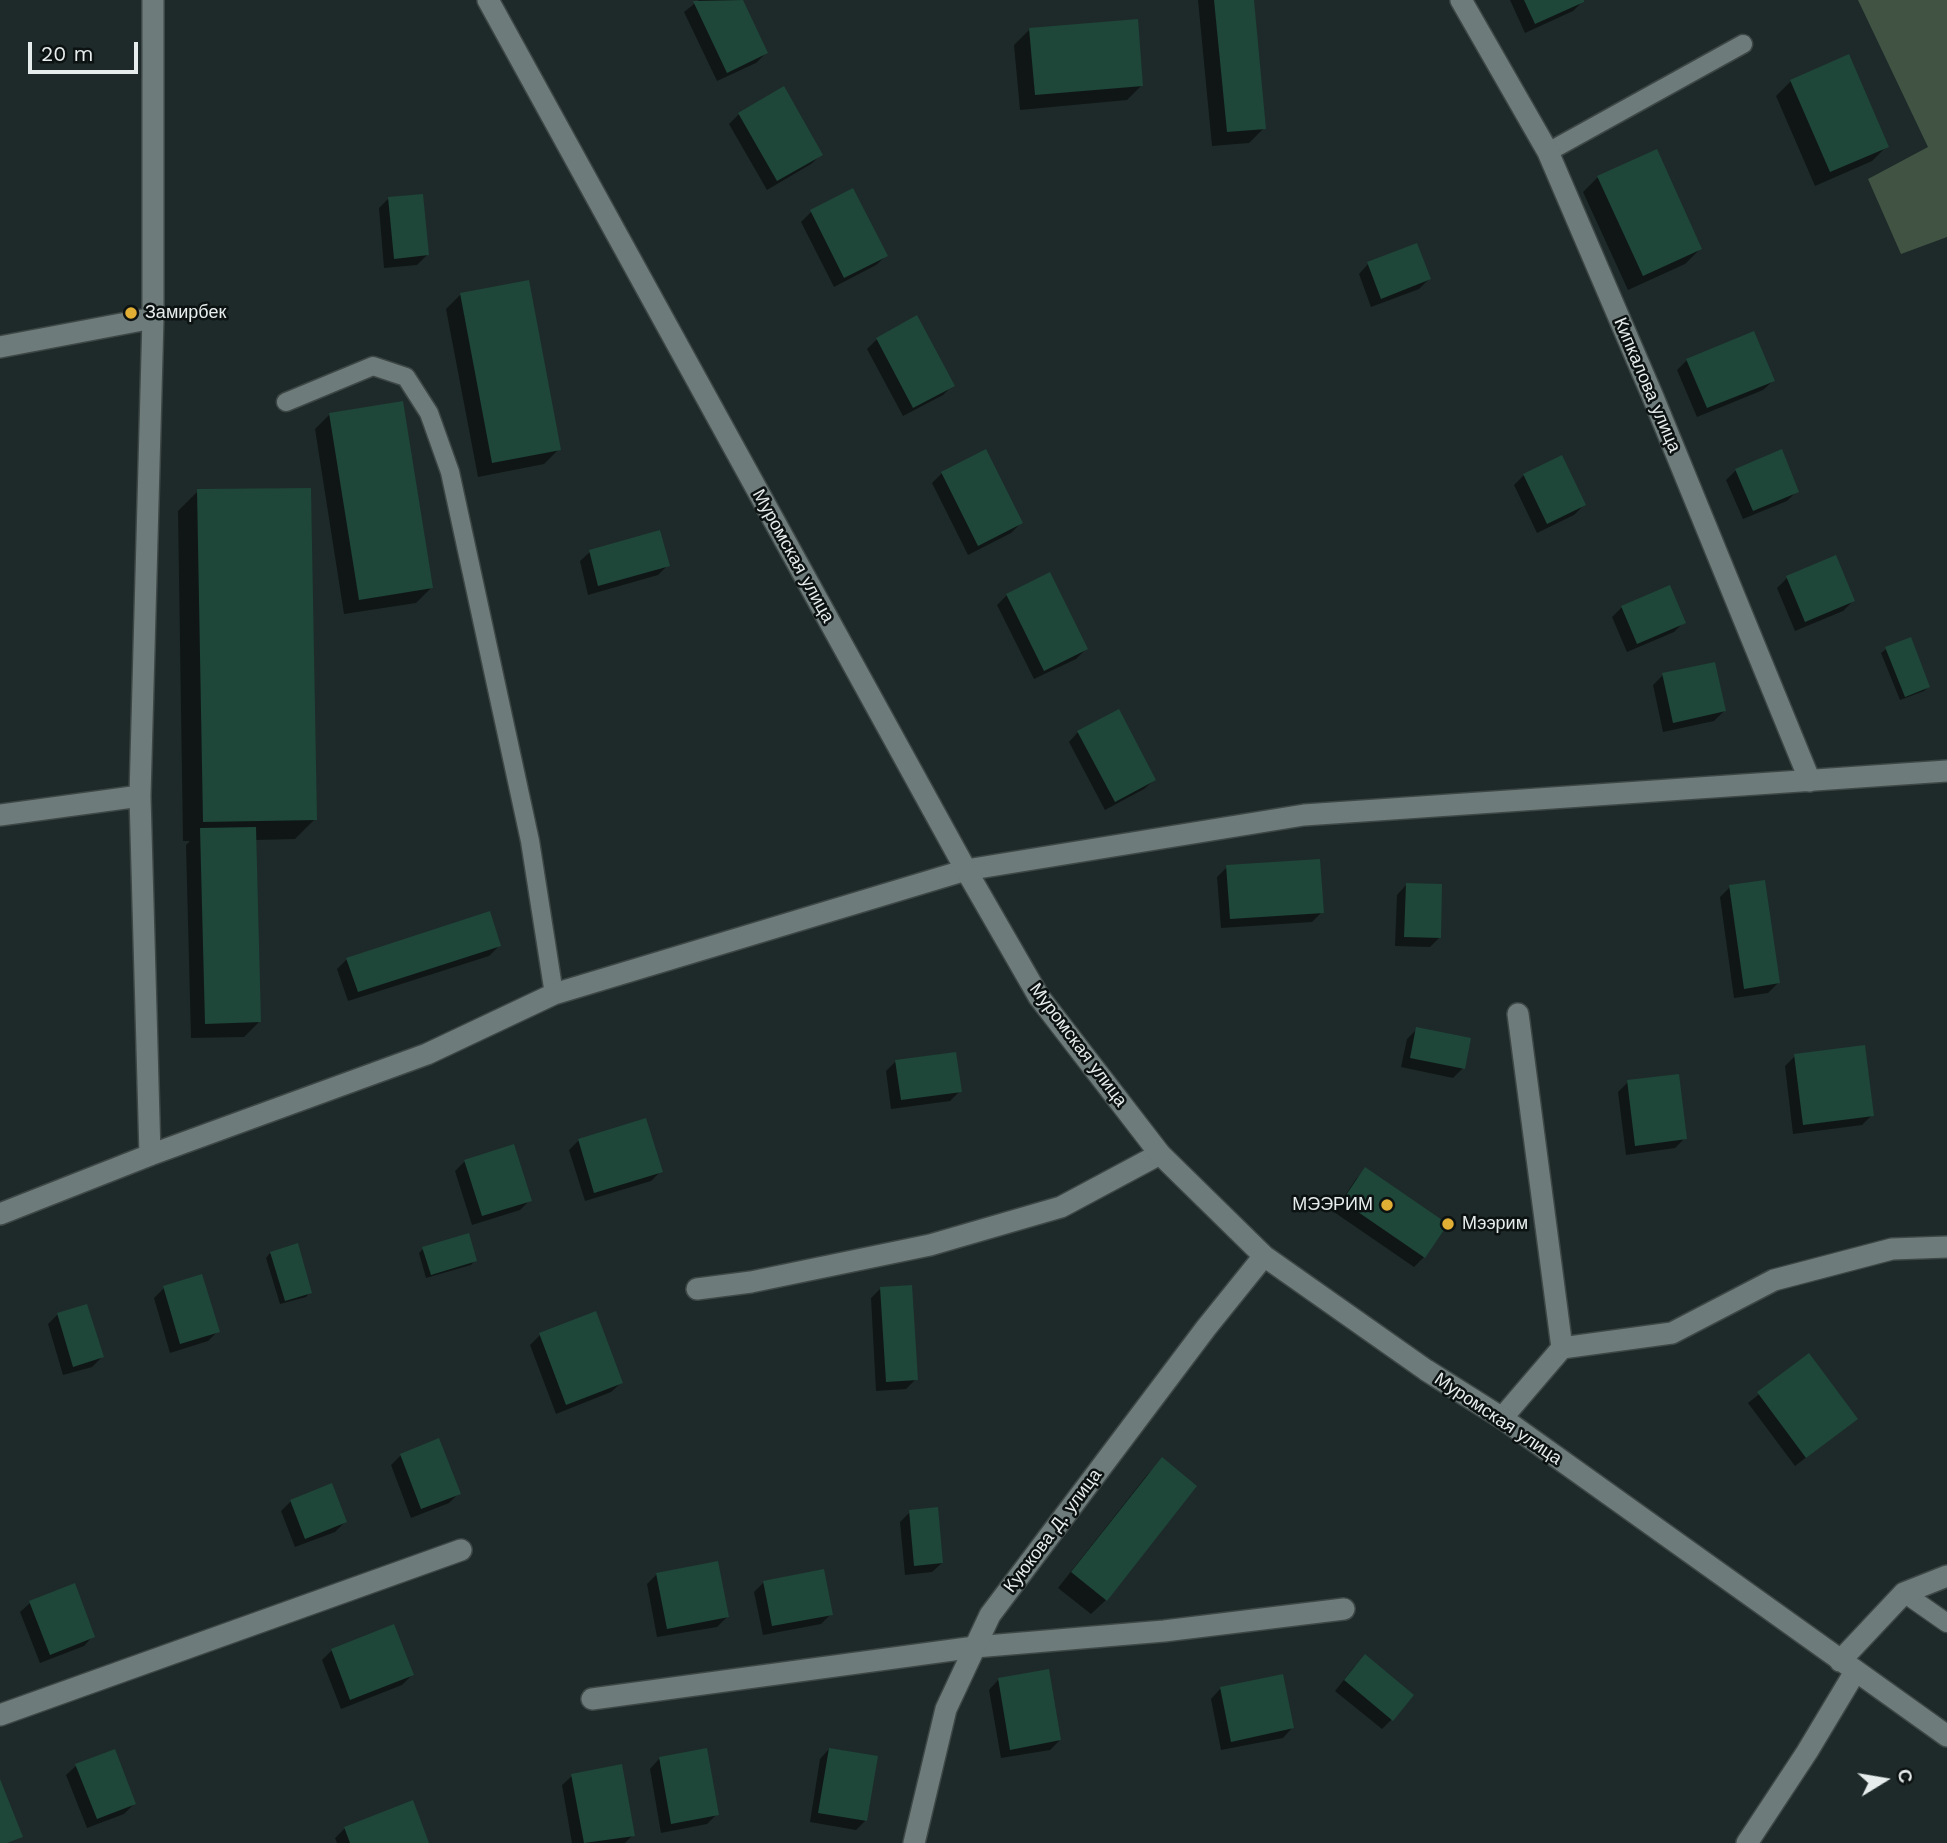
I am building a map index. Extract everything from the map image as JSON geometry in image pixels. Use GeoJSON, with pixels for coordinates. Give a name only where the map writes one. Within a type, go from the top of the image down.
{"type":"FeatureCollection","features":[{"type":"Feature","properties":{"kind":"street"},"geometry":{"type":"LineString","coordinates":[[150,1155],[140,796],[153,318],[153,0]]}},
{"type":"Feature","properties":{"kind":"street","name":"Муромская улица"},"geometry":{"type":"LineString","coordinates":[[488,0],[966,870],[1039,997],[1160,1154],[1264,1256],[1426,1370],[1502,1418],[1947,1736]]}},
{"type":"Feature","properties":{"kind":"street","name":"Кипкалова улица"},"geometry":{"type":"LineString","coordinates":[[1461,0],[1548,152],[1653,397],[1810,781]]}},
{"type":"Feature","properties":{"kind":"street"},"geometry":{"type":"LineString","coordinates":[[0,347],[153,318]]}},
{"type":"Feature","properties":{"kind":"street"},"geometry":{"type":"LineString","coordinates":[[0,1214],[150,1155],[427,1054],[554,994],[966,870],[1304,815],[1947,771]]}},
{"type":"Feature","properties":{"kind":"street"},"geometry":{"type":"LineString","coordinates":[[0,815],[140,796]]}},
{"type":"Feature","properties":{"kind":"street"},"geometry":{"type":"LineString","coordinates":[[1518,1014],[1562,1348]]}},
{"type":"Feature","properties":{"kind":"street"},"geometry":{"type":"LineString","coordinates":[[697,1289],[751,1282],[930,1245],[1061,1207],[1160,1154]]}},
{"type":"Feature","properties":{"kind":"street"},"geometry":{"type":"LineString","coordinates":[[1502,1418],[1562,1348],[1672,1333],[1774,1280],[1892,1248],[1947,1247]]}},
{"type":"Feature","properties":{"kind":"street","name":"Куюкова Д. улица"},"geometry":{"type":"LineString","coordinates":[[914,1843],[946,1709],[990,1615],[1206,1328],[1264,1256]]}},
{"type":"Feature","properties":{"kind":"street"},"geometry":{"type":"LineString","coordinates":[[0,1715],[461,1550]]}},
{"type":"Feature","properties":{"kind":"street"},"geometry":{"type":"LineString","coordinates":[[1747,1843],[1807,1752],[1847,1666],[1904,1593],[1947,1576]]}},
{"type":"Feature","properties":{"kind":"street"},"geometry":{"type":"LineString","coordinates":[[592,1699],[975,1647],[1164,1631],[1344,1609]]}},
{"type":"Feature","properties":{"kind":"lane"},"geometry":{"type":"LineString","coordinates":[[1548,152],[1743,44]]}},
{"type":"Feature","properties":{"kind":"lane"},"geometry":{"type":"LineString","coordinates":[[286,402],[373,366],[406,377],[429,412],[450,472],[530,842],[554,994]]}},
{"type":"Feature","properties":{"kind":"lane"},"geometry":{"type":"LineString","coordinates":[[1904,1593],[1947,1623]]}},
{"type":"Feature","properties":{"kind":"green space"},"geometry":{"type":"Polygon","coordinates":[[[1858,0],[1947,0],[1947,237],[1901,254],[1868,179],[1928,147],[1858,0]]]}},
{"type":"Feature","properties":{"kind":"building"},"geometry":{"type":"Polygon","coordinates":[[[743,0],[768,53],[727,73],[693,1],[743,0]]]}},
{"type":"Feature","properties":{"kind":"building"},"geometry":{"type":"Polygon","coordinates":[[[1214,0],[1254,0],[1266,129],[1227,132],[1214,0]]]}},
{"type":"Feature","properties":{"kind":"building"},"geometry":{"type":"Polygon","coordinates":[[[1524,0],[1584,0],[1584,2],[1535,24],[1524,0]]]}},
{"type":"Feature","properties":{"kind":"building"},"geometry":{"type":"Polygon","coordinates":[[[1138,19],[1143,86],[1035,95],[1029,28],[1138,19]]]}},
{"type":"Feature","properties":{"kind":"building"},"geometry":{"type":"Polygon","coordinates":[[[1849,54],[1889,147],[1830,172],[1790,80],[1849,54]]]}},
{"type":"Feature","properties":{"kind":"building"},"geometry":{"type":"Polygon","coordinates":[[[784,86],[823,155],[777,181],[738,113],[784,86]]]}},
{"type":"Feature","properties":{"kind":"building"},"geometry":{"type":"Polygon","coordinates":[[[1657,149],[1702,249],[1643,276],[1597,176],[1657,149]]]}},
{"type":"Feature","properties":{"kind":"building"},"geometry":{"type":"Polygon","coordinates":[[[853,188],[888,256],[844,278],[810,210],[853,188]]]}},
{"type":"Feature","properties":{"kind":"building"},"geometry":{"type":"Polygon","coordinates":[[[423,194],[429,255],[394,259],[388,197],[423,194]]]}},
{"type":"Feature","properties":{"kind":"building"},"geometry":{"type":"Polygon","coordinates":[[[1417,243],[1431,279],[1381,299],[1367,262],[1417,243]]]}},
{"type":"Feature","properties":{"kind":"building"},"geometry":{"type":"Polygon","coordinates":[[[529,280],[561,450],[492,463],[460,293],[529,280]]]}},
{"type":"Feature","properties":{"kind":"building"},"geometry":{"type":"Polygon","coordinates":[[[917,315],[955,386],[913,408],[876,338],[917,315]]]}},
{"type":"Feature","properties":{"kind":"building"},"geometry":{"type":"Polygon","coordinates":[[[1754,331],[1775,381],[1707,408],[1686,359],[1754,331]]]}},
{"type":"Feature","properties":{"kind":"building"},"geometry":{"type":"Polygon","coordinates":[[[403,401],[433,588],[359,600],[329,413],[403,401]]]}},
{"type":"Feature","properties":{"kind":"building"},"geometry":{"type":"Polygon","coordinates":[[[986,449],[1023,523],[978,546],[941,472],[986,449]]]}},
{"type":"Feature","properties":{"kind":"building"},"geometry":{"type":"Polygon","coordinates":[[[1782,449],[1799,492],[1753,511],[1735,469],[1782,449]]]}},
{"type":"Feature","properties":{"kind":"building"},"geometry":{"type":"Polygon","coordinates":[[[1562,455],[1586,505],[1547,524],[1523,474],[1562,455]]]}},
{"type":"Feature","properties":{"kind":"building"},"geometry":{"type":"Polygon","coordinates":[[[311,488],[317,820],[203,822],[197,489],[311,488]]]}},
{"type":"Feature","properties":{"kind":"building"},"geometry":{"type":"Polygon","coordinates":[[[660,530],[670,566],[598,586],[589,550],[660,530]]]}},
{"type":"Feature","properties":{"kind":"building"},"geometry":{"type":"Polygon","coordinates":[[[1836,555],[1855,601],[1805,622],[1786,576],[1836,555]]]}},
{"type":"Feature","properties":{"kind":"building"},"geometry":{"type":"Polygon","coordinates":[[[1050,572],[1088,649],[1044,671],[1006,594],[1050,572]]]}},
{"type":"Feature","properties":{"kind":"building"},"geometry":{"type":"Polygon","coordinates":[[[1670,585],[1686,623],[1637,644],[1621,606],[1670,585]]]}},
{"type":"Feature","properties":{"kind":"building"},"geometry":{"type":"Polygon","coordinates":[[[1911,637],[1930,687],[1905,697],[1885,647],[1911,637]]]}},
{"type":"Feature","properties":{"kind":"building"},"geometry":{"type":"Polygon","coordinates":[[[1715,662],[1726,711],[1673,723],[1662,673],[1715,662]]]}},
{"type":"Feature","properties":{"kind":"building"},"geometry":{"type":"Polygon","coordinates":[[[1119,709],[1156,780],[1115,802],[1077,731],[1119,709]]]}},
{"type":"Feature","properties":{"kind":"building"},"geometry":{"type":"Polygon","coordinates":[[[256,827],[261,1022],[205,1024],[200,828],[256,827]]]}},
{"type":"Feature","properties":{"kind":"building"},"geometry":{"type":"Polygon","coordinates":[[[1320,859],[1324,913],[1230,919],[1226,865],[1320,859]]]}},
{"type":"Feature","properties":{"kind":"building"},"geometry":{"type":"Polygon","coordinates":[[[1765,880],[1780,983],[1744,989],[1729,885],[1765,880]]]}},
{"type":"Feature","properties":{"kind":"building"},"geometry":{"type":"Polygon","coordinates":[[[1406,883],[1442,884],[1441,938],[1404,937],[1406,883]]]}},
{"type":"Feature","properties":{"kind":"building"},"geometry":{"type":"Polygon","coordinates":[[[490,911],[501,946],[358,992],[346,958],[490,911]]]}},
{"type":"Feature","properties":{"kind":"building"},"geometry":{"type":"Polygon","coordinates":[[[1416,1027],[1471,1038],[1465,1069],[1410,1058],[1416,1027]]]}},
{"type":"Feature","properties":{"kind":"building"},"geometry":{"type":"Polygon","coordinates":[[[1865,1045],[1874,1116],[1803,1125],[1794,1054],[1865,1045]]]}},
{"type":"Feature","properties":{"kind":"building"},"geometry":{"type":"Polygon","coordinates":[[[956,1052],[962,1092],[901,1100],[895,1060],[956,1052]]]}},
{"type":"Feature","properties":{"kind":"building"},"geometry":{"type":"Polygon","coordinates":[[[1679,1074],[1687,1139],[1635,1146],[1627,1080],[1679,1074]]]}},
{"type":"Feature","properties":{"kind":"building"},"geometry":{"type":"Polygon","coordinates":[[[646,1118],[663,1172],[594,1193],[578,1139],[646,1118]]]}},
{"type":"Feature","properties":{"kind":"building"},"geometry":{"type":"Polygon","coordinates":[[[514,1144],[532,1201],[482,1216],[464,1160],[514,1144]]]}},
{"type":"Feature","properties":{"kind":"building"},"geometry":{"type":"Polygon","coordinates":[[[1365,1167],[1448,1224],[1425,1258],[1342,1201],[1365,1167]]]}},
{"type":"Feature","properties":{"kind":"building"},"geometry":{"type":"Polygon","coordinates":[[[469,1233],[477,1261],[431,1275],[422,1247],[469,1233]]]}},
{"type":"Feature","properties":{"kind":"building"},"geometry":{"type":"Polygon","coordinates":[[[298,1243],[312,1293],[285,1301],[270,1252],[298,1243]]]}},
{"type":"Feature","properties":{"kind":"building"},"geometry":{"type":"Polygon","coordinates":[[[202,1274],[220,1332],[180,1344],[163,1286],[202,1274]]]}},
{"type":"Feature","properties":{"kind":"building"},"geometry":{"type":"Polygon","coordinates":[[[912,1285],[918,1380],[886,1382],[880,1287],[912,1285]]]}},
{"type":"Feature","properties":{"kind":"building"},"geometry":{"type":"Polygon","coordinates":[[[87,1304],[104,1357],[73,1367],[57,1313],[87,1304]]]}},
{"type":"Feature","properties":{"kind":"building"},"geometry":{"type":"Polygon","coordinates":[[[596,1311],[623,1383],[566,1405],[539,1333],[596,1311]]]}},
{"type":"Feature","properties":{"kind":"building"},"geometry":{"type":"Polygon","coordinates":[[[1809,1353],[1858,1419],[1806,1458],[1757,1392],[1809,1353]]]}},
{"type":"Feature","properties":{"kind":"building"},"geometry":{"type":"Polygon","coordinates":[[[439,1438],[461,1494],[421,1509],[400,1454],[439,1438]]]}},
{"type":"Feature","properties":{"kind":"building"},"geometry":{"type":"Polygon","coordinates":[[[1162,1457],[1197,1486],[1107,1601],[1071,1572],[1162,1457]]]}},
{"type":"Feature","properties":{"kind":"building"},"geometry":{"type":"Polygon","coordinates":[[[332,1483],[347,1522],[305,1539],[290,1500],[332,1483]]]}},
{"type":"Feature","properties":{"kind":"building"},"geometry":{"type":"Polygon","coordinates":[[[938,1507],[943,1563],[914,1566],[909,1510],[938,1507]]]}},
{"type":"Feature","properties":{"kind":"building"},"geometry":{"type":"Polygon","coordinates":[[[718,1561],[729,1617],[667,1629],[656,1573],[718,1561]]]}},
{"type":"Feature","properties":{"kind":"building"},"geometry":{"type":"Polygon","coordinates":[[[824,1569],[833,1615],[772,1626],[763,1581],[824,1569]]]}},
{"type":"Feature","properties":{"kind":"building"},"geometry":{"type":"Polygon","coordinates":[[[75,1583],[95,1637],[50,1655],[29,1601],[75,1583]]]}},
{"type":"Feature","properties":{"kind":"building"},"geometry":{"type":"Polygon","coordinates":[[[394,1624],[414,1675],[350,1700],[331,1649],[394,1624]]]}},
{"type":"Feature","properties":{"kind":"building"},"geometry":{"type":"Polygon","coordinates":[[[1365,1654],[1414,1695],[1393,1721],[1344,1680],[1365,1654]]]}},
{"type":"Feature","properties":{"kind":"building"},"geometry":{"type":"Polygon","coordinates":[[[1049,1669],[1061,1740],[1010,1750],[998,1678],[1049,1669]]]}},
{"type":"Feature","properties":{"kind":"building"},"geometry":{"type":"Polygon","coordinates":[[[1283,1674],[1294,1728],[1231,1742],[1220,1687],[1283,1674]]]}},
{"type":"Feature","properties":{"kind":"building"},"geometry":{"type":"Polygon","coordinates":[[[707,1748],[719,1815],[671,1824],[659,1757],[707,1748]]]}},
{"type":"Feature","properties":{"kind":"building"},"geometry":{"type":"Polygon","coordinates":[[[829,1748],[878,1756],[867,1821],[818,1813],[829,1748]]]}},
{"type":"Feature","properties":{"kind":"building"},"geometry":{"type":"Polygon","coordinates":[[[115,1749],[136,1804],[97,1819],[75,1764],[115,1749]]]}},
{"type":"Feature","properties":{"kind":"building"},"geometry":{"type":"Polygon","coordinates":[[[622,1764],[635,1836],[584,1843],[571,1774],[622,1764]]]}},
{"type":"Feature","properties":{"kind":"building"},"geometry":{"type":"Polygon","coordinates":[[[0,1779],[23,1837],[7,1843],[0,1843],[0,1779]]]}},
{"type":"Feature","properties":{"kind":"building"},"geometry":{"type":"Polygon","coordinates":[[[413,1800],[429,1843],[350,1843],[344,1827],[413,1800]]]}},
{"type":"Feature","properties":{"kind":"place","name":"Замирбек"},"geometry":{"type":"Point","coordinates":[131,313]}},
{"type":"Feature","properties":{"kind":"place","name":"МЭЭРИМ"},"geometry":{"type":"Point","coordinates":[1387,1205]}},
{"type":"Feature","properties":{"kind":"place","name":"Мээрим"},"geometry":{"type":"Point","coordinates":[1448,1224]}}]}
